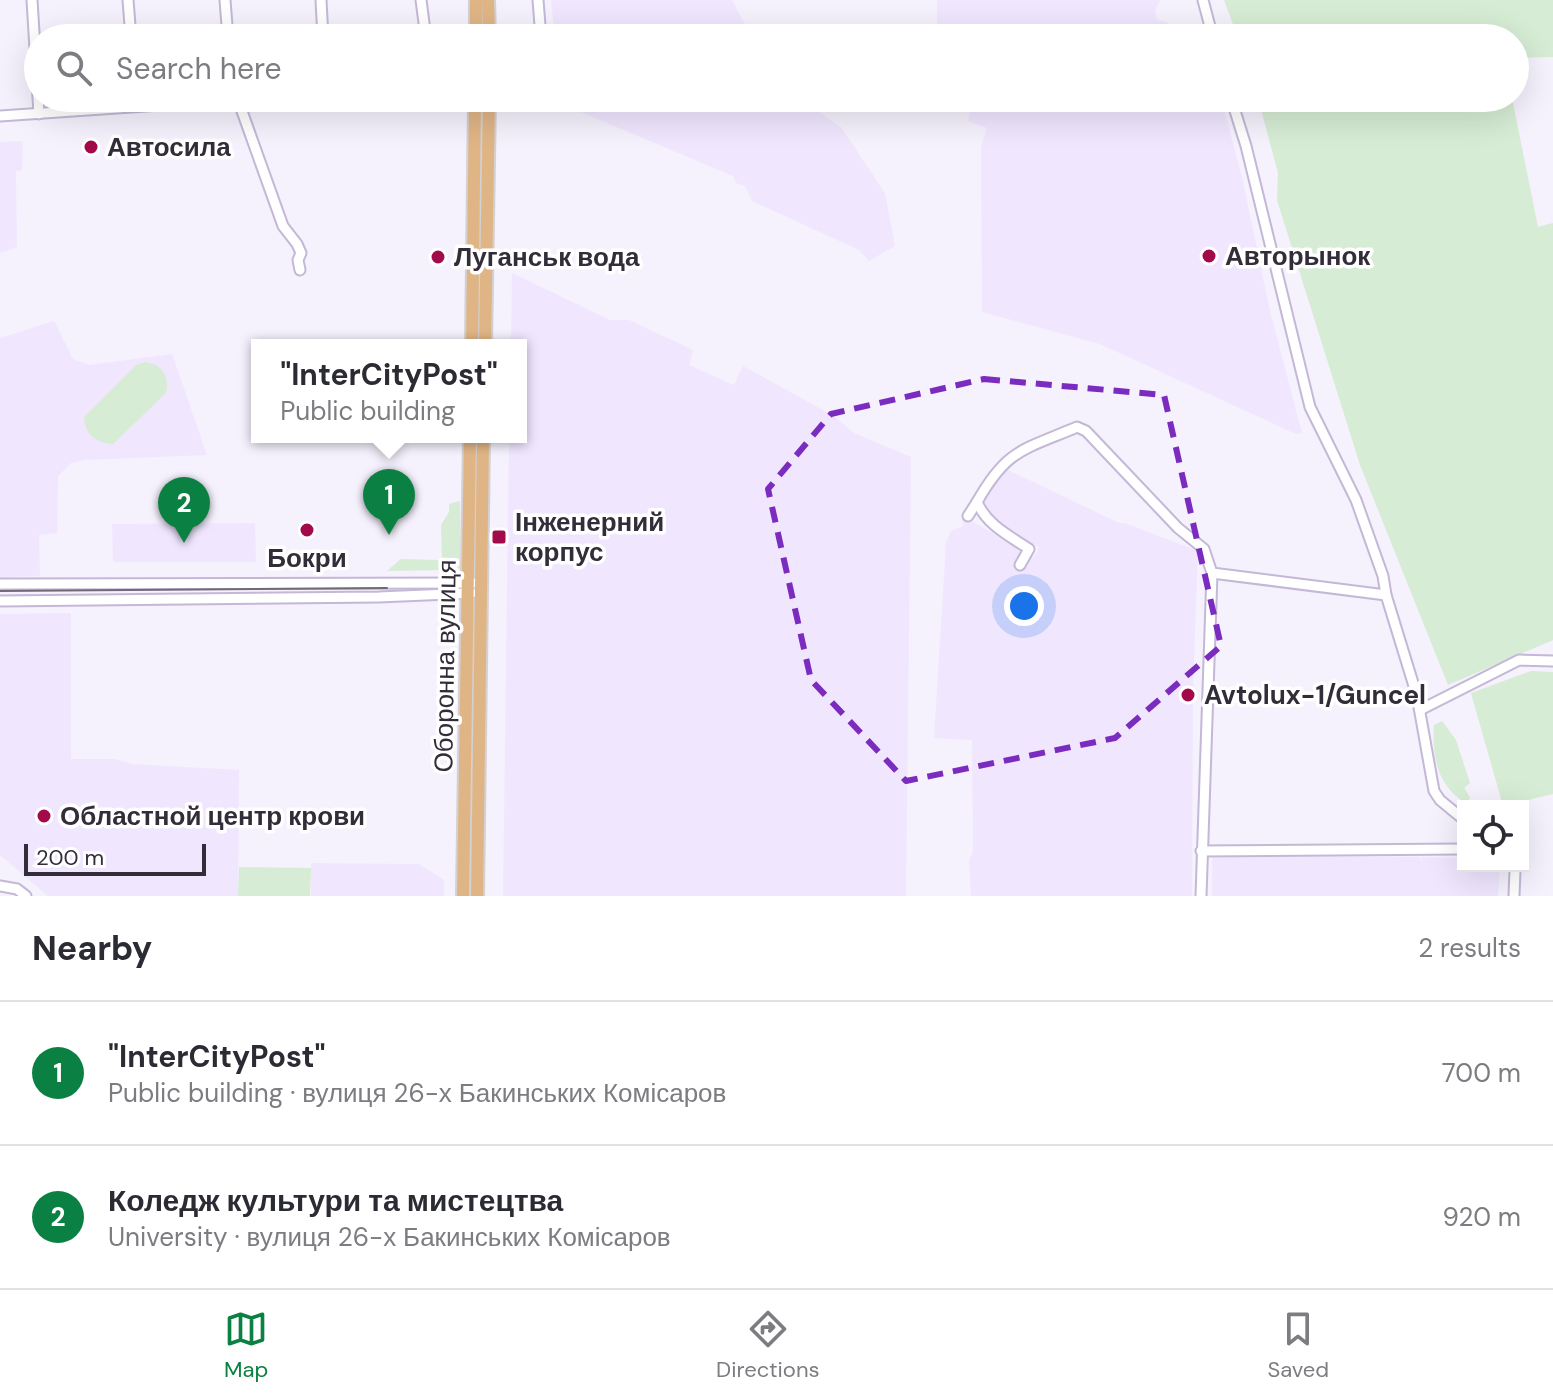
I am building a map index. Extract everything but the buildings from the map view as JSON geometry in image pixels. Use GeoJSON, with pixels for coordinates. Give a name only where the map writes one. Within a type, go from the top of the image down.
{"type":"FeatureCollection","features":[{"type":"Feature","properties":{"kind":"main road"},"geometry":{"type":"LineString","coordinates":[[476,0],[476,24]]}},
{"type":"Feature","properties":{"kind":"main road"},"geometry":{"type":"LineString","coordinates":[[488,0],[489,24]]}},
{"type":"Feature","properties":{"kind":"main road"},"geometry":{"type":"LineString","coordinates":[[472,339],[475,112]]}},
{"type":"Feature","properties":{"kind":"main road"},"geometry":{"type":"LineString","coordinates":[[485,339],[489,112]]}},
{"type":"Feature","properties":{"kind":"main road","name":"Оборонна вулиця"},"geometry":{"type":"LineString","coordinates":[[470,443],[475,588],[477,896]]}},
{"type":"Feature","properties":{"kind":"main road","name":"Оборонна вулиця"},"geometry":{"type":"LineString","coordinates":[[463,896],[483,443]]}},
{"type":"Feature","properties":{"kind":"street"},"geometry":{"type":"LineString","coordinates":[[32,0],[33,24]]}},
{"type":"Feature","properties":{"kind":"street"},"geometry":{"type":"LineString","coordinates":[[128,0],[130,24]]}},
{"type":"Feature","properties":{"kind":"street"},"geometry":{"type":"LineString","coordinates":[[225,0],[227,24]]}},
{"type":"Feature","properties":{"kind":"street"},"geometry":{"type":"LineString","coordinates":[[321,0],[322,24]]}},
{"type":"Feature","properties":{"kind":"street"},"geometry":{"type":"LineString","coordinates":[[421,0],[424,24]]}},
{"type":"Feature","properties":{"kind":"street"},"geometry":{"type":"LineString","coordinates":[[538,0],[540,24]]}},
{"type":"Feature","properties":{"kind":"street"},"geometry":{"type":"LineString","coordinates":[[1203,0],[1209,24]]}},
{"type":"Feature","properties":{"kind":"street"},"geometry":{"type":"LineString","coordinates":[[0,116],[55,112]]}},
{"type":"Feature","properties":{"kind":"street"},"geometry":{"type":"LineString","coordinates":[[239,112],[283,226],[301,253],[298,260],[300,270]]}},
{"type":"Feature","properties":{"kind":"street"},"geometry":{"type":"LineString","coordinates":[[1235,112],[1310,407],[1356,500],[1383,576],[1420,710],[1434,791],[1457,814]]}},
{"type":"Feature","properties":{"kind":"street"},"geometry":{"type":"LineString","coordinates":[[968,516],[993,473],[1008,458],[1077,427],[1086,431],[1178,528],[1204,549],[1212,573],[1201,896]]}},
{"type":"Feature","properties":{"kind":"street"},"geometry":{"type":"LineString","coordinates":[[977,502],[982,515],[992,525],[1029,549],[1020,565]]}},
{"type":"Feature","properties":{"kind":"street"},"geometry":{"type":"LineString","coordinates":[[1212,573],[1386,595]]}},
{"type":"Feature","properties":{"kind":"street"},"geometry":{"type":"LineString","coordinates":[[0,584],[379,581],[475,588]]}},
{"type":"Feature","properties":{"kind":"street"},"geometry":{"type":"LineString","coordinates":[[379,581],[379,597]]}},
{"type":"Feature","properties":{"kind":"street"},"geometry":{"type":"LineString","coordinates":[[0,601],[379,597],[475,588]]}},
{"type":"Feature","properties":{"kind":"street"},"geometry":{"type":"LineString","coordinates":[[1420,710],[1519,660],[1553,661]]}},
{"type":"Feature","properties":{"kind":"street"},"geometry":{"type":"LineString","coordinates":[[1201,851],[1457,849]]}},
{"type":"Feature","properties":{"kind":"street"},"geometry":{"type":"LineString","coordinates":[[1514,896],[1515,872]]}},
{"type":"Feature","properties":{"kind":"street"},"geometry":{"type":"LineString","coordinates":[[0,886],[17,889],[26,896]]}},
{"type":"Feature","properties":{"kind":"highlighted area"},"geometry":{"type":"Polygon","coordinates":[[[984,379],[1164,395],[1221,646],[1115,738],[906,781],[811,680],[768,489],[831,414],[984,379]]]}},
{"type":"Feature","properties":{"kind":"shaded area"},"geometry":{"type":"Polygon","coordinates":[[[551,0],[732,0],[745,24],[554,24],[551,0]]]}},
{"type":"Feature","properties":{"kind":"shaded area"},"geometry":{"type":"Polygon","coordinates":[[[937,0],[1160,0],[1155,11],[1157,20],[1168,24],[937,24],[937,0]]]}},
{"type":"Feature","properties":{"kind":"shaded area"},"geometry":{"type":"Polygon","coordinates":[[[581,112],[819,112],[841,127],[885,193],[895,246],[869,261],[859,250],[752,201],[745,186],[736,183],[733,176],[581,112]]]}},
{"type":"Feature","properties":{"kind":"shaded area"},"geometry":{"type":"Polygon","coordinates":[[[970,112],[1225,112],[1242,177],[1270,311],[1302,433],[1296,434],[1100,344],[982,312],[981,147],[987,128],[968,121],[970,112]]]}},
{"type":"Feature","properties":{"kind":"shaded area"},"geometry":{"type":"Polygon","coordinates":[[[23,141],[22,170],[16,171],[17,247],[0,253],[0,142],[23,141]]]}},
{"type":"Feature","properties":{"kind":"shaded area"},"geometry":{"type":"Polygon","coordinates":[[[512,273],[610,320],[629,320],[693,350],[689,365],[734,385],[743,366],[834,416],[854,433],[911,457],[906,896],[503,896],[509,443],[527,443],[527,339],[511,339],[512,273]]]}},
{"type":"Feature","properties":{"kind":"shaded area"},"geometry":{"type":"Polygon","coordinates":[[[54,321],[73,359],[89,365],[172,354],[207,455],[71,463],[58,476],[57,533],[39,535],[40,576],[0,577],[0,338],[54,321]]]}},
{"type":"Feature","properties":{"kind":"shaded area"},"geometry":{"type":"Polygon","coordinates":[[[1006,469],[1119,523],[1198,551],[1193,688],[1192,896],[971,896],[972,740],[934,738],[946,543],[951,531],[963,526],[962,517],[965,514],[1034,558],[1039,547],[992,521],[981,504],[1006,469]]]}},
{"type":"Feature","properties":{"kind":"shaded area"},"geometry":{"type":"Polygon","coordinates":[[[255,523],[256,562],[113,562],[112,524],[255,523]]]}},
{"type":"Feature","properties":{"kind":"shaded area"},"geometry":{"type":"Polygon","coordinates":[[[71,613],[71,759],[115,759],[132,764],[239,770],[238,896],[48,896],[0,855],[0,614],[71,613]]]}},
{"type":"Feature","properties":{"kind":"shaded area"},"geometry":{"type":"Polygon","coordinates":[[[1212,856],[1420,857],[1421,862],[1422,857],[1457,858],[1457,872],[1500,872],[1498,896],[1212,896],[1212,856]]]}},
{"type":"Feature","properties":{"kind":"shaded area"},"geometry":{"type":"Polygon","coordinates":[[[311,863],[419,864],[444,880],[444,896],[311,896],[311,863]]]}},
{"type":"Feature","properties":{"kind":"green space"},"geometry":{"type":"Polygon","coordinates":[[[1224,0],[1553,0],[1553,57],[1529,58],[1529,24],[1233,24],[1224,0]]]}},
{"type":"Feature","properties":{"kind":"green space"},"geometry":{"type":"Polygon","coordinates":[[[1262,112],[1515,112],[1538,227],[1553,223],[1553,640],[1448,685],[1360,465],[1277,200],[1278,173],[1262,112]]]}},
{"type":"Feature","properties":{"kind":"green space"},"geometry":{"type":"Polygon","coordinates":[[[145,362],[156,365],[163,372],[167,381],[166,393],[113,444],[97,440],[89,434],[84,417],[136,365],[145,362]]]}},
{"type":"Feature","properties":{"kind":"green space"},"geometry":{"type":"Polygon","coordinates":[[[460,501],[460,569],[450,571],[450,565],[442,558],[441,525],[449,512],[449,504],[460,501]]]}},
{"type":"Feature","properties":{"kind":"green space"},"geometry":{"type":"Polygon","coordinates":[[[401,559],[438,560],[446,570],[387,571],[401,559]]]}},
{"type":"Feature","properties":{"kind":"green space"},"geometry":{"type":"Polygon","coordinates":[[[1531,671],[1553,672],[1553,794],[1528,800],[1501,800],[1471,693],[1531,671]]]}},
{"type":"Feature","properties":{"kind":"green space"},"geometry":{"type":"Polygon","coordinates":[[[1442,721],[1456,740],[1470,783],[1464,788],[1469,800],[1457,797],[1438,770],[1434,725],[1442,721]]]}},
{"type":"Feature","properties":{"kind":"green space"},"geometry":{"type":"Polygon","coordinates":[[[239,867],[311,868],[310,896],[238,896],[239,867]]]}},
{"type":"Feature","properties":{"kind":"tram line"},"geometry":{"type":"LineString","coordinates":[[0,591],[387,588]]}},
{"type":"Feature","properties":{"kind":"place","name":"Автосила"},"geometry":{"type":"Point","coordinates":[91,147]}},
{"type":"Feature","properties":{"kind":"place","name":"Авторынок"},"geometry":{"type":"Point","coordinates":[1209,256]}},
{"type":"Feature","properties":{"kind":"place","name":"Луганськ вода"},"geometry":{"type":"Point","coordinates":[438,257]}},
{"type":"Feature","properties":{"kind":"place","name":"Бокри"},"geometry":{"type":"Point","coordinates":[307,530]}},
{"type":"Feature","properties":{"kind":"place","name":"\"InterCityPost\""},"geometry":{"type":"Point","coordinates":[389,535]}},
{"type":"Feature","properties":{"kind":"place","name":"Інженерний корпус"},"geometry":{"type":"Point","coordinates":[499,537]}},
{"type":"Feature","properties":{"kind":"place","name":"Коледж культури та мистецтва"},"geometry":{"type":"Point","coordinates":[184,543]}},
{"type":"Feature","properties":{"kind":"place","name":"Avtolux-1/Guncel"},"geometry":{"type":"Point","coordinates":[1188,695]}},
{"type":"Feature","properties":{"kind":"place","name":"Областной центр крови"},"geometry":{"type":"Point","coordinates":[44,816]}}]}
